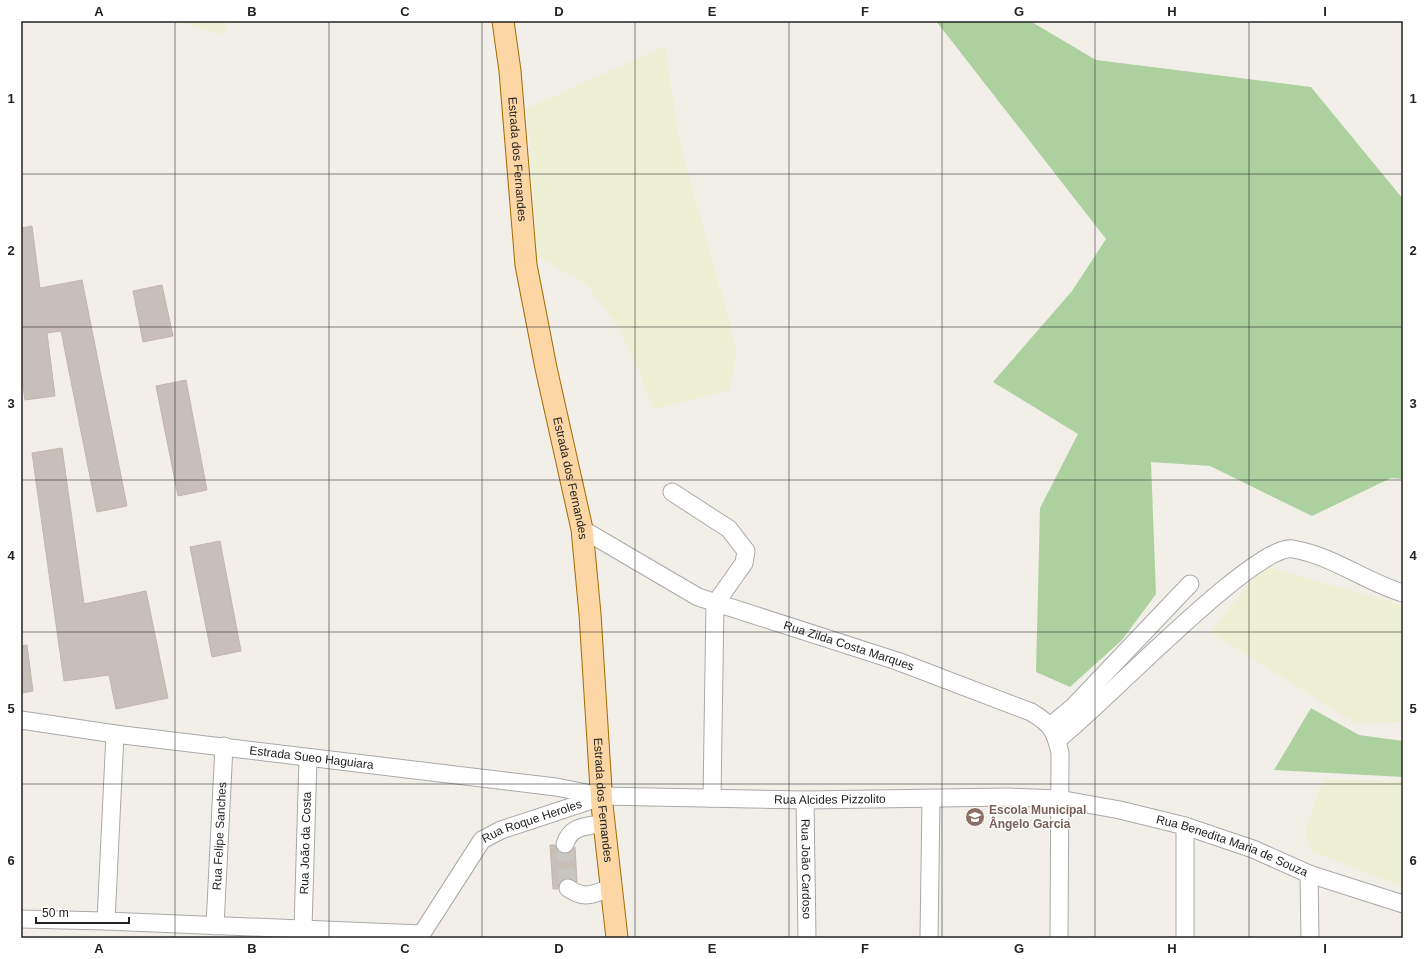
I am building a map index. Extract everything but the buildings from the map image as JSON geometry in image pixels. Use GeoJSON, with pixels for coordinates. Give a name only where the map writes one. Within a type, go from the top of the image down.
{"type":"FeatureCollection","features":[{"type":"Feature","properties":{"kind":"main road","name":"Estrada dos Fernandes"},"geometry":{"type":"LineString","coordinates":[[503,21],[510,71],[526,265],[546,368],[582,529],[604,823],[617,938]]}},
{"type":"Feature","properties":{"kind":"street"},"geometry":{"type":"LineString","coordinates":[[672,492],[729,529],[746,551],[744,563],[715,604],[712,798]]}},
{"type":"Feature","properties":{"kind":"street","name":"Rua Zilda Costa Marques"},"geometry":{"type":"LineString","coordinates":[[582,529],[698,597],[715,604],[897,661],[1031,712],[1054,733]]}},
{"type":"Feature","properties":{"kind":"street"},"geometry":{"type":"LineString","coordinates":[[1054,733],[1070,730],[1135,668],[1245,572],[1275,553],[1292,549],[1337,564],[1386,588],[1403,594]]}},
{"type":"Feature","properties":{"kind":"street"},"geometry":{"type":"LineString","coordinates":[[1054,733],[1073,707],[1190,584]]}},
{"type":"Feature","properties":{"kind":"street","name":"Estrada Sueo Haguiara"},"geometry":{"type":"LineString","coordinates":[[21,720],[115,734],[556,787],[602,796]]}},
{"type":"Feature","properties":{"kind":"street"},"geometry":{"type":"LineString","coordinates":[[1054,733],[1060,753],[1059,938]]}},
{"type":"Feature","properties":{"kind":"street"},"geometry":{"type":"LineString","coordinates":[[106,921],[115,734]]}},
{"type":"Feature","properties":{"kind":"street","name":"Rua Felipe Sanches"},"geometry":{"type":"LineString","coordinates":[[216,926],[224,746]]}},
{"type":"Feature","properties":{"kind":"street","name":"Rua João da Costa"},"geometry":{"type":"LineString","coordinates":[[303,928],[308,758]]}},
{"type":"Feature","properties":{"kind":"street","name":"Rua Alcides Pizzolito"},"geometry":{"type":"LineString","coordinates":[[602,796],[805,800],[1008,797],[1059,799]]}},
{"type":"Feature","properties":{"kind":"street","name":"Rua Roque Heroles"},"geometry":{"type":"LineString","coordinates":[[420,936],[482,840],[501,830],[602,796]]}},
{"type":"Feature","properties":{"kind":"street"},"geometry":{"type":"LineString","coordinates":[[929,938],[931,798]]}},
{"type":"Feature","properties":{"kind":"street","name":"Rua Benedita Maria de Souza"},"geometry":{"type":"LineString","coordinates":[[1059,799],[1120,810],[1185,826],[1253,849],[1309,874],[1403,904]]}},
{"type":"Feature","properties":{"kind":"street","name":"Rua João Cardoso"},"geometry":{"type":"LineString","coordinates":[[805,800],[807,938]]}},
{"type":"Feature","properties":{"kind":"street"},"geometry":{"type":"LineString","coordinates":[[565,844],[568,835],[572,830],[604,823]]}},
{"type":"Feature","properties":{"kind":"street"},"geometry":{"type":"LineString","coordinates":[[1185,826],[1185,938]]}},
{"type":"Feature","properties":{"kind":"street"},"geometry":{"type":"LineString","coordinates":[[1309,874],[1310,938]]}},
{"type":"Feature","properties":{"kind":"street"},"geometry":{"type":"LineString","coordinates":[[568,888],[575,893],[585,896],[611,888]]}},
{"type":"Feature","properties":{"kind":"street"},"geometry":{"type":"LineString","coordinates":[[21,919],[303,928],[420,936]]}},
{"type":"Feature","properties":{"kind":"green space"},"geometry":{"type":"Polygon","coordinates":[[[173,21],[225,21],[225,35],[173,21]]]}},
{"type":"Feature","properties":{"kind":"green space"},"geometry":{"type":"Polygon","coordinates":[[[936,21],[1030,21],[1096,60],[1311,87],[1403,199],[1403,479],[1391,478],[1312,516],[1210,466],[1151,462],[1156,594],[1122,640],[1070,687],[1036,672],[1040,508],[1078,434],[993,382],[1072,291],[1106,239],[936,21]]]}},
{"type":"Feature","properties":{"kind":"green space"},"geometry":{"type":"Polygon","coordinates":[[[665,46],[679,138],[737,350],[730,390],[654,409],[620,329],[585,283],[537,257],[527,108],[665,46]]]}},
{"type":"Feature","properties":{"kind":"green space"},"geometry":{"type":"Polygon","coordinates":[[[1264,566],[1403,605],[1403,722],[1356,724],[1210,632],[1264,566]]]}},
{"type":"Feature","properties":{"kind":"green space"},"geometry":{"type":"Polygon","coordinates":[[[1311,708],[1359,735],[1403,741],[1403,777],[1274,770],[1311,708]]]}},
{"type":"Feature","properties":{"kind":"green space"},"geometry":{"type":"Polygon","coordinates":[[[1324,779],[1403,781],[1403,887],[1310,851],[1305,829],[1324,779]]]}},
{"type":"Feature","properties":{"kind":"tunnel"},"geometry":{"type":"LineString","coordinates":[[565,844],[568,888]]}},
{"type":"Feature","properties":{"kind":"place","name":"Escola Municipal Ângelo Garcia"},"geometry":{"type":"Point","coordinates":[975,817]}}]}
